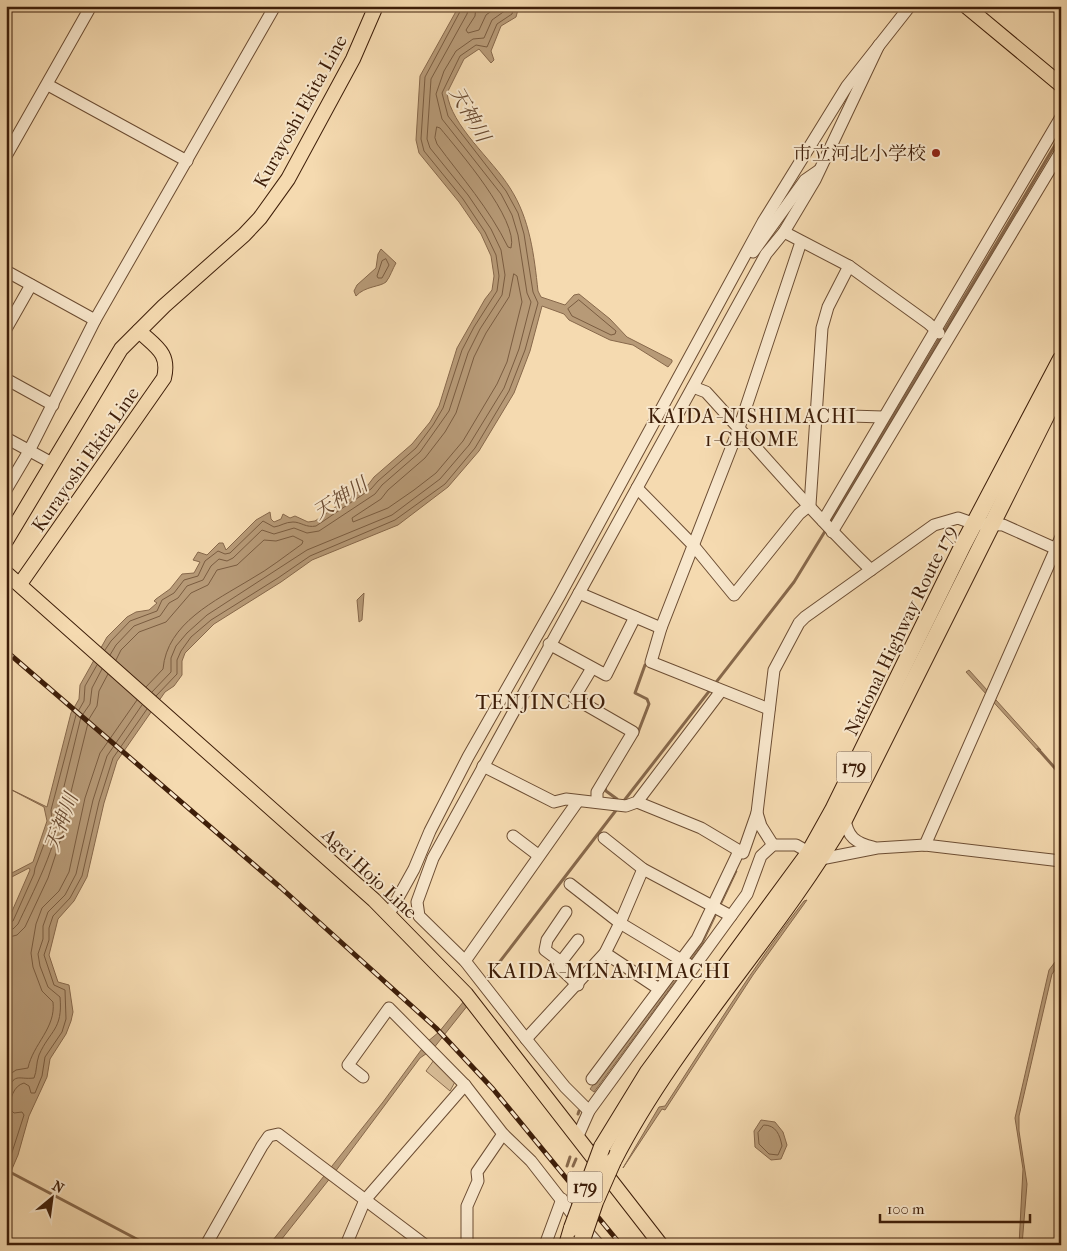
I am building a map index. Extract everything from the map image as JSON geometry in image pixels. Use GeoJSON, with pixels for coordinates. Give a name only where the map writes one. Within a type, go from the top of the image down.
{"type":"FeatureCollection","features":[{"type":"Feature","properties":{"kind":"highway","name":"National Highway Route 179"},"geometry":{"type":"LineString","coordinates":[[576,1239],[633,1122],[815,856],[834,810],[975,524],[1061,359]]}},
{"type":"Feature","properties":{"kind":"highway","name":"National Highway Route 179"},"geometry":{"type":"LineString","coordinates":[[576,1239],[602,1147],[648,1072],[845,818],[1061,386]]}},
{"type":"Feature","properties":{"kind":"main road","name":"Kurayoshi Ekita Line"},"geometry":{"type":"LineString","coordinates":[[6,541],[121,349],[164,306],[244,235],[260,218],[288,180],[353,59],[376,6]]}},
{"type":"Feature","properties":{"kind":"main road"},"geometry":{"type":"LineString","coordinates":[[970,8],[1061,85]]}},
{"type":"Feature","properties":{"kind":"main road","name":"Kurayoshi Ekita Line"},"geometry":{"type":"LineString","coordinates":[[24,588],[164,378],[166,368],[164,354],[139,332]]}},
{"type":"Feature","properties":{"kind":"main road","name":"Agei Hojo Line"},"geometry":{"type":"LineString","coordinates":[[6,573],[389,914],[466,994],[661,1245]]}},
{"type":"Feature","properties":{"kind":"street"},"geometry":{"type":"LineString","coordinates":[[6,156],[92,6]]}},
{"type":"Feature","properties":{"kind":"street"},"geometry":{"type":"LineString","coordinates":[[6,490],[29,451],[95,320],[274,6]]}},
{"type":"Feature","properties":{"kind":"street"},"geometry":{"type":"LineString","coordinates":[[389,914],[414,870],[430,831],[468,757],[560,595],[763,222],[847,86],[910,6]]}},
{"type":"Feature","properties":{"kind":"street"},"geometry":{"type":"LineString","coordinates":[[589,1111],[565,1086],[526,1039],[465,961],[420,916],[417,902],[433,858],[549,644],[766,254],[784,232],[820,170],[879,45]]}},
{"type":"Feature","properties":{"kind":"street"},"geometry":{"type":"LineString","coordinates":[[48,85],[187,161]]}},
{"type":"Feature","properties":{"kind":"street"},"geometry":{"type":"LineString","coordinates":[[823,521],[934,329],[1061,117]]}},
{"type":"Feature","properties":{"kind":"street"},"geometry":{"type":"LineString","coordinates":[[832,532],[1061,150]]}},
{"type":"Feature","properties":{"kind":"street"},"geometry":{"type":"LineString","coordinates":[[734,273],[739,271],[805,180],[820,170]]}},
{"type":"Feature","properties":{"kind":"street"},"geometry":{"type":"LineString","coordinates":[[784,232],[849,266],[948,340]]}},
{"type":"Feature","properties":{"kind":"street"},"geometry":{"type":"LineString","coordinates":[[769,709],[651,662],[661,628],[739,428],[801,242]]}},
{"type":"Feature","properties":{"kind":"street"},"geometry":{"type":"LineString","coordinates":[[637,488],[693,545],[734,595],[799,514],[810,505],[822,328],[828,307],[849,266]]}},
{"type":"Feature","properties":{"kind":"street"},"geometry":{"type":"LineString","coordinates":[[6,271],[95,320]]}},
{"type":"Feature","properties":{"kind":"street"},"geometry":{"type":"LineString","coordinates":[[6,329],[31,285]]}},
{"type":"Feature","properties":{"kind":"street"},"geometry":{"type":"LineString","coordinates":[[6,379],[53,405]]}},
{"type":"Feature","properties":{"kind":"street"},"geometry":{"type":"LineString","coordinates":[[693,387],[706,392],[810,505],[832,532],[871,570]]}},
{"type":"Feature","properties":{"kind":"street"},"geometry":{"type":"LineString","coordinates":[[817,415],[883,417]]}},
{"type":"Feature","properties":{"kind":"street"},"geometry":{"type":"LineString","coordinates":[[6,438],[52,463]]}},
{"type":"Feature","properties":{"kind":"street"},"geometry":{"type":"LineString","coordinates":[[637,802],[701,828],[743,853],[757,813],[774,670],[804,617],[934,525],[958,518],[975,524],[992,523],[1002,525],[1058,550]]}},
{"type":"Feature","properties":{"kind":"street"},"geometry":{"type":"LineString","coordinates":[[925,845],[1058,550],[1061,536]]}},
{"type":"Feature","properties":{"kind":"street"},"geometry":{"type":"LineString","coordinates":[[579,593],[661,628]]}},
{"type":"Feature","properties":{"kind":"street"},"geometry":{"type":"LineString","coordinates":[[549,644],[606,675],[635,617]]}},
{"type":"Feature","properties":{"kind":"street"},"geometry":{"type":"LineString","coordinates":[[592,668],[574,698],[633,732],[597,792],[597,802]]}},
{"type":"Feature","properties":{"kind":"street"},"geometry":{"type":"LineString","coordinates":[[483,766],[554,802],[566,799],[626,806],[637,802],[721,691]]}},
{"type":"Feature","properties":{"kind":"street"},"geometry":{"type":"LineString","coordinates":[[465,961],[538,855],[578,801]]}},
{"type":"Feature","properties":{"kind":"street"},"geometry":{"type":"LineString","coordinates":[[757,813],[761,826],[773,845]]}},
{"type":"Feature","properties":{"kind":"street"},"geometry":{"type":"LineString","coordinates":[[845,818],[848,833],[853,840],[860,844],[877,848]]}},
{"type":"Feature","properties":{"kind":"street"},"geometry":{"type":"LineString","coordinates":[[513,836],[538,855]]}},
{"type":"Feature","properties":{"kind":"street"},"geometry":{"type":"LineString","coordinates":[[604,838],[643,869],[731,916]]}},
{"type":"Feature","properties":{"kind":"street"},"geometry":{"type":"LineString","coordinates":[[577,1138],[589,1111],[747,894],[761,856],[773,845],[796,845],[815,856],[877,848],[925,845],[1061,861]]}},
{"type":"Feature","properties":{"kind":"street"},"geometry":{"type":"LineString","coordinates":[[592,1079],[697,939],[739,851]]}},
{"type":"Feature","properties":{"kind":"street"},"geometry":{"type":"LineString","coordinates":[[526,1039],[605,953],[643,869]]}},
{"type":"Feature","properties":{"kind":"street"},"geometry":{"type":"LineString","coordinates":[[570,884],[620,923],[693,967]]}},
{"type":"Feature","properties":{"kind":"street"},"geometry":{"type":"LineString","coordinates":[[561,962],[545,950],[547,940],[566,912]]}},
{"type":"Feature","properties":{"kind":"street"},"geometry":{"type":"LineString","coordinates":[[578,940],[559,967],[578,984]]}},
{"type":"Feature","properties":{"kind":"street"},"geometry":{"type":"LineString","coordinates":[[605,953],[660,990]]}},
{"type":"Feature","properties":{"kind":"street"},"geometry":{"type":"LineString","coordinates":[[363,1077],[348,1065],[389,1008],[466,1085],[503,1134],[531,1161],[599,1245]]}},
{"type":"Feature","properties":{"kind":"street"},"geometry":{"type":"LineString","coordinates":[[346,1245],[365,1200],[466,1085]]}},
{"type":"Feature","properties":{"kind":"street"},"geometry":{"type":"LineString","coordinates":[[206,1245],[269,1136],[278,1134],[426,1245]]}},
{"type":"Feature","properties":{"kind":"street"},"geometry":{"type":"LineString","coordinates":[[467,1245],[467,1206],[478,1181],[477,1172],[503,1134]]}},
{"type":"Feature","properties":{"kind":"street"},"geometry":{"type":"LineString","coordinates":[[545,1245],[562,1199]]}},
{"type":"Feature","properties":{"kind":"shaded area"},"geometry":{"type":"Polygon","coordinates":[[[434,1060],[456,1080],[450,1091],[426,1071],[434,1060]]]}},
{"type":"Feature","properties":{"kind":"water","name":"天神川"},"geometry":{"type":"Polygon","coordinates":[[[459,6],[519,6],[516,17],[501,26],[491,51],[494,60],[491,63],[479,49],[464,59],[447,93],[456,118],[502,177],[517,200],[527,225],[538,291],[541,297],[565,305],[574,295],[579,294],[610,319],[627,337],[672,360],[672,362],[668,367],[633,345],[610,340],[569,320],[564,314],[542,306],[530,351],[514,393],[479,451],[448,487],[398,525],[312,560],[214,624],[185,653],[182,661],[182,675],[174,686],[165,692],[117,761],[104,803],[87,877],[74,901],[58,919],[49,955],[58,982],[69,985],[73,1012],[66,1034],[50,1059],[47,1077],[29,1116],[18,1155],[6,1183],[6,925],[30,870],[29,868],[6,880],[6,876],[33,862],[47,821],[44,807],[6,787],[47,807],[71,713],[79,699],[80,685],[107,637],[127,617],[136,612],[149,610],[157,603],[154,601],[170,589],[182,574],[194,573],[200,562],[193,560],[198,552],[207,555],[219,543],[223,543],[226,550],[256,520],[270,512],[271,519],[274,522],[281,519],[283,514],[290,518],[295,516],[308,522],[315,521],[368,485],[374,477],[412,444],[430,422],[439,406],[457,348],[492,290],[494,276],[491,256],[481,234],[459,202],[419,153],[416,140],[420,76],[459,6]]]}},
{"type":"Feature","properties":{"kind":"water"},"geometry":{"type":"Polygon","coordinates":[[[381,249],[396,263],[389,278],[383,284],[364,290],[356,296],[354,291],[357,285],[376,268],[378,254],[381,249]]]}},
{"type":"Feature","properties":{"kind":"water"},"geometry":{"type":"Polygon","coordinates":[[[364,593],[362,620],[359,622],[357,600],[364,593]]]}},
{"type":"Feature","properties":{"kind":"water"},"geometry":{"type":"Polygon","coordinates":[[[969,670],[1041,750],[1039,752],[966,672],[969,670]]]}},
{"type":"Feature","properties":{"kind":"water"},"geometry":{"type":"Polygon","coordinates":[[[734,870],[737,871],[703,943],[594,1092],[590,1089],[652,1005],[734,870]]]}},
{"type":"Feature","properties":{"kind":"water"},"geometry":{"type":"Polygon","coordinates":[[[807,900],[753,975],[665,1110],[662,1109],[623,1168],[659,1107],[665,1106],[749,976],[804,901],[807,900]]]}},
{"type":"Feature","properties":{"kind":"water"},"geometry":{"type":"Polygon","coordinates":[[[1061,954],[1061,962],[1052,974],[1019,1116],[1019,1131],[1027,1184],[1022,1245],[1019,1245],[1023,1169],[1015,1118],[1049,970],[1061,954]]]}},
{"type":"Feature","properties":{"kind":"water"},"geometry":{"type":"Polygon","coordinates":[[[464,1001],[468,1005],[433,1049],[420,1058],[335,1172],[277,1245],[269,1245],[383,1102],[427,1042],[439,1032],[464,1001]]]}},
{"type":"Feature","properties":{"kind":"water"},"geometry":{"type":"Polygon","coordinates":[[[761,1120],[775,1122],[783,1132],[787,1145],[781,1159],[771,1160],[755,1147],[754,1131],[761,1120]]]}},
{"type":"Feature","properties":{"kind":"waterway"},"geometry":{"type":"LineString","coordinates":[[830,523],[1061,135]]}},
{"type":"Feature","properties":{"kind":"waterway"},"geometry":{"type":"LineString","coordinates":[[623,802],[794,582],[827,528]]}},
{"type":"Feature","properties":{"kind":"waterway"},"geometry":{"type":"LineString","coordinates":[[637,735],[649,704],[647,699],[635,693],[645,665]]}},
{"type":"Feature","properties":{"kind":"waterway"},"geometry":{"type":"LineString","coordinates":[[1038,749],[1061,775]]}},
{"type":"Feature","properties":{"kind":"waterway"},"geometry":{"type":"LineString","coordinates":[[605,787],[606,791],[617,799]]}},
{"type":"Feature","properties":{"kind":"waterway"},"geometry":{"type":"LineString","coordinates":[[488,977],[617,809]]}},
{"type":"Feature","properties":{"kind":"waterway"},"geometry":{"type":"LineString","coordinates":[[567,1166],[570,1157]]}},
{"type":"Feature","properties":{"kind":"waterway"},"geometry":{"type":"LineString","coordinates":[[573,1166],[576,1159]]}},
{"type":"Feature","properties":{"kind":"waterway"},"geometry":{"type":"LineString","coordinates":[[6,1170],[148,1245]]}},
{"type":"Feature","properties":{"kind":"railway"},"geometry":{"type":"LineString","coordinates":[[6,651],[280,887],[436,1028],[493,1089],[621,1245]]}},
{"type":"Feature","properties":{"kind":"place","name":"市立河北小学校"},"geometry":{"type":"Point","coordinates":[936,153]}},
{"type":"Feature","properties":{"kind":"district","name":"KAIDA-NISHIMACHI 1-CHOME"},"geometry":{"type":"Point","coordinates":[752,428]}},
{"type":"Feature","properties":{"kind":"district","name":"TENJINCHO"},"geometry":{"type":"Point","coordinates":[541,702]}},
{"type":"Feature","properties":{"kind":"district","name":"KAIDA-MINAMIMACHI"},"geometry":{"type":"Point","coordinates":[609,971]}}]}
